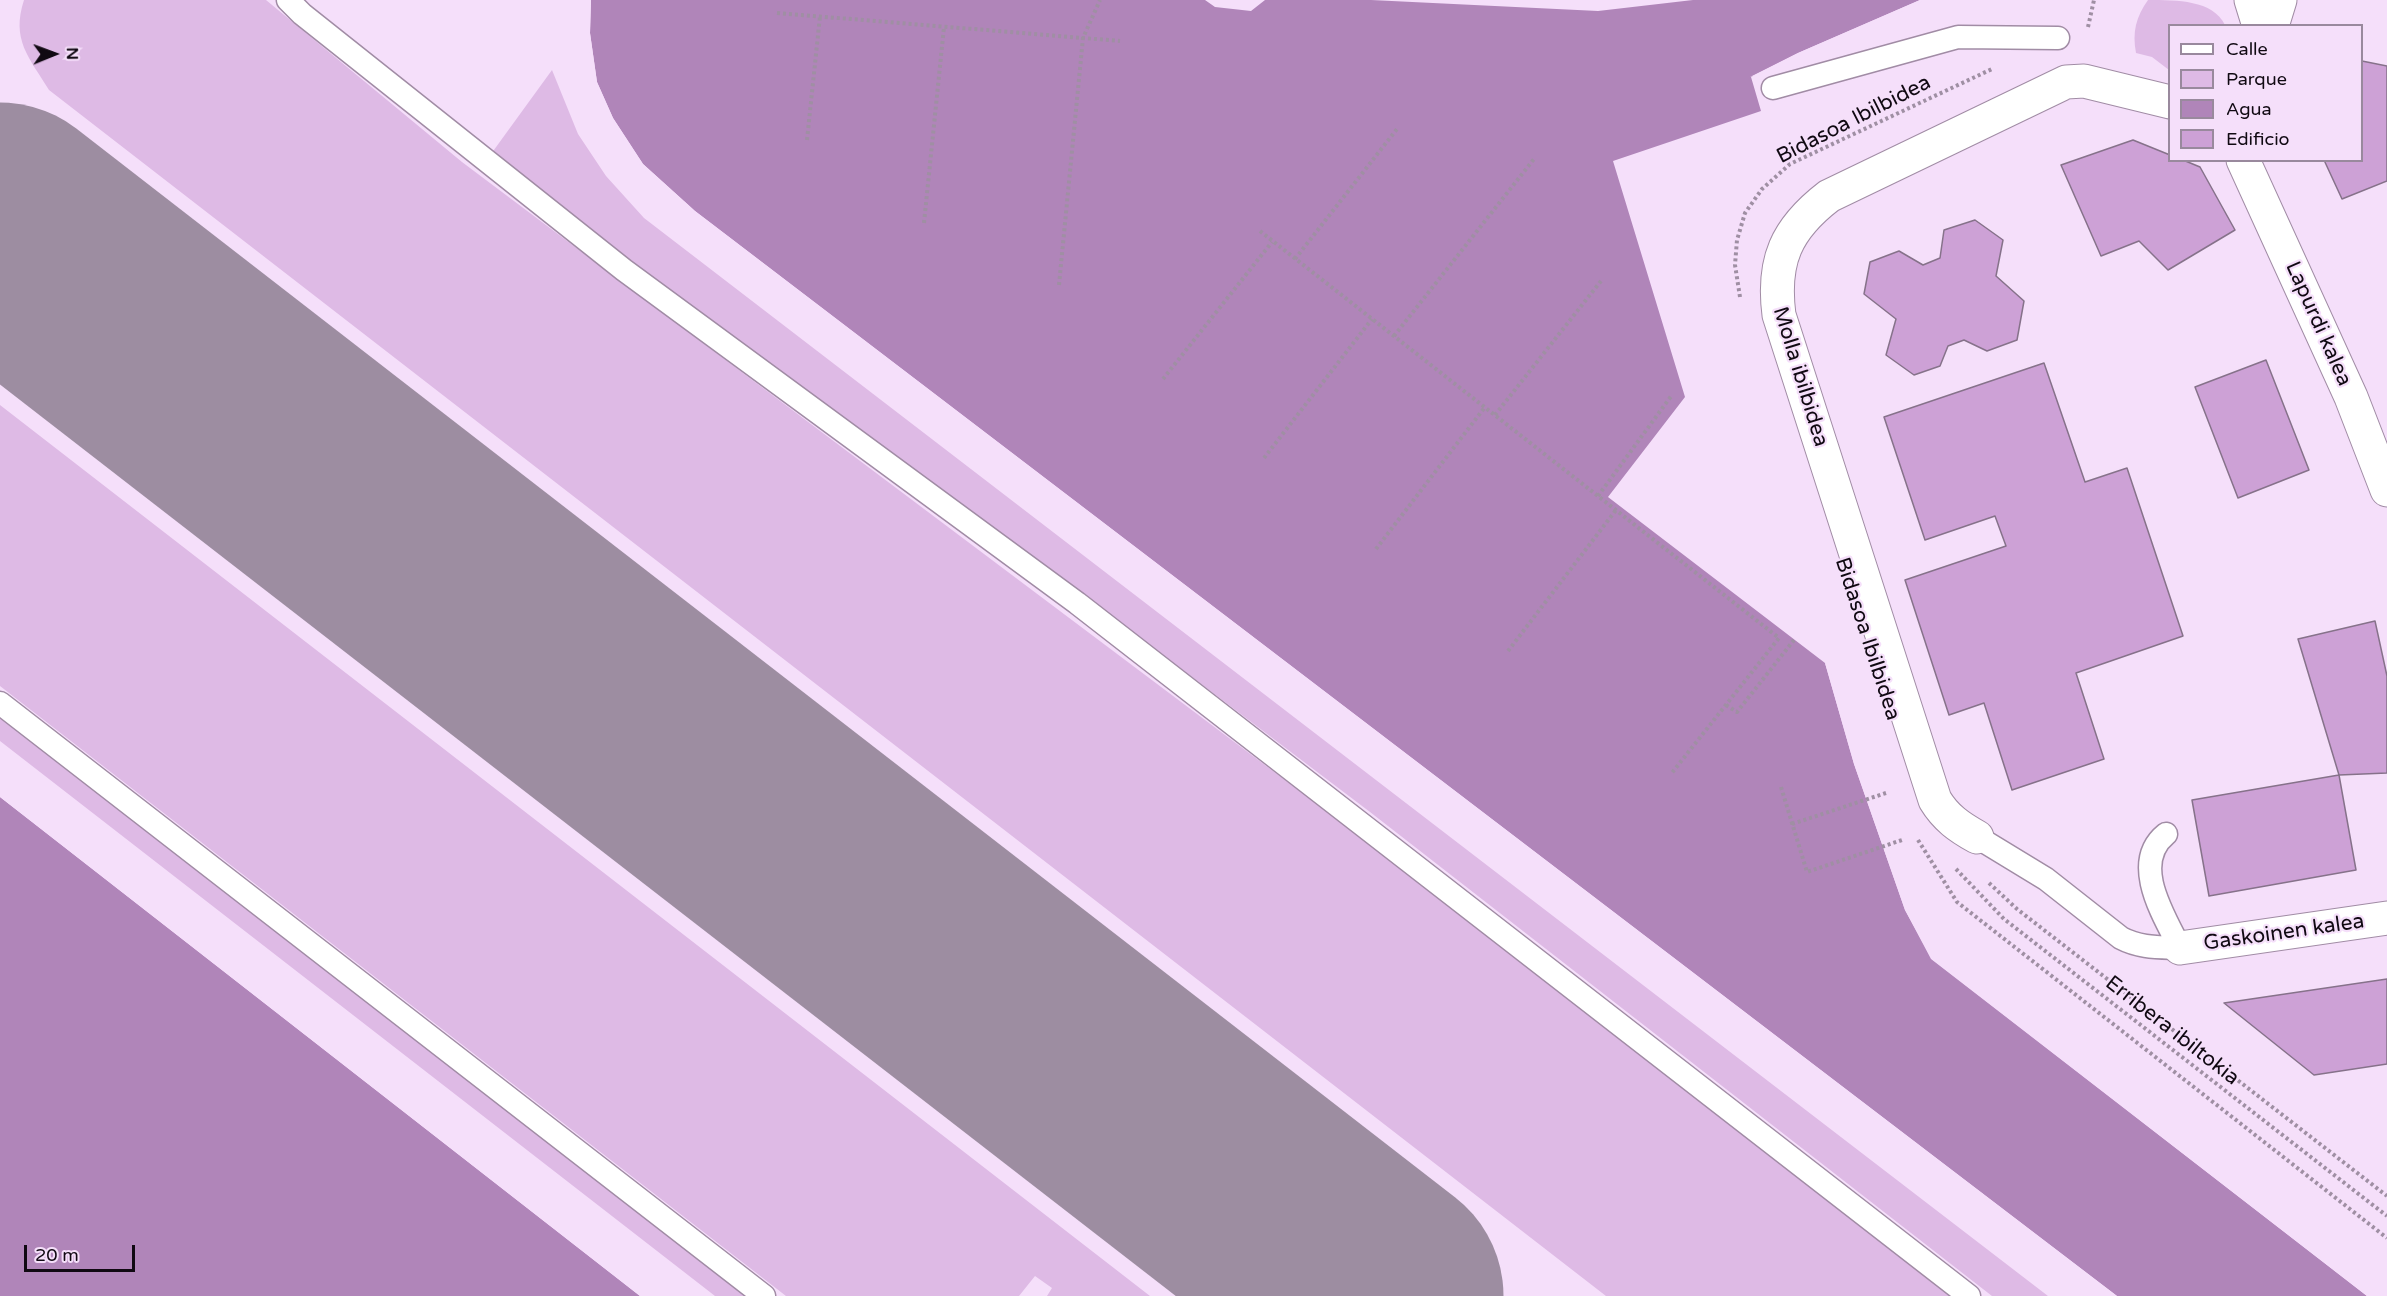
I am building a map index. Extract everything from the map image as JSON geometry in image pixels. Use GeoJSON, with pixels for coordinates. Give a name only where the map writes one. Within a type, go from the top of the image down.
{"type":"FeatureCollection","features":[{"type":"Feature","properties":{"kind":"street"},"geometry":{"type":"LineString","coordinates":[[2251,0],[2258,24]]}},
{"type":"Feature","properties":{"kind":"street"},"geometry":{"type":"LineString","coordinates":[[2273,24],[2280,0]]}},
{"type":"Feature","properties":{"kind":"street","name":"Molla ibilbidea"},"geometry":{"type":"LineString","coordinates":[[1977,837],[1944,814],[1935,800],[1779,315],[1776,292],[1778,268],[1785,246],[1796,227],[1811,210],[1829,196],[2066,82],[2084,81],[2168,102]]}},
{"type":"Feature","properties":{"kind":"street","name":"Lapurdi kalea"},"geometry":{"type":"LineString","coordinates":[[2244,162],[2351,397],[2387,490]]}},
{"type":"Feature","properties":{"kind":"street","name":"Gaskoinen kalea"},"geometry":{"type":"LineString","coordinates":[[2180,948],[2387,918]]}},
{"type":"Feature","properties":{"kind":"lane"},"geometry":{"type":"LineString","coordinates":[[288,0],[302,14],[624,270],[1077,603],[1969,1296]]}},
{"type":"Feature","properties":{"kind":"lane"},"geometry":{"type":"LineString","coordinates":[[1773,88],[1958,37],[2058,38]]}},
{"type":"Feature","properties":{"kind":"lane"},"geometry":{"type":"LineString","coordinates":[[0,703],[764,1296]]}},
{"type":"Feature","properties":{"kind":"lane"},"geometry":{"type":"LineString","coordinates":[[1977,837],[2046,879],[2121,938],[2144,947],[2180,948],[2164,916],[2151,876],[2151,856],[2154,848],[2166,834]]}},
{"type":"Feature","properties":{"kind":"path"},"geometry":{"type":"LineString","coordinates":[[1059,285],[1083,38],[1100,0]]}},
{"type":"Feature","properties":{"kind":"path"},"geometry":{"type":"LineString","coordinates":[[777,13],[1120,41]]}},
{"type":"Feature","properties":{"kind":"path"},"geometry":{"type":"LineString","coordinates":[[807,140],[820,16]]}},
{"type":"Feature","properties":{"kind":"path"},"geometry":{"type":"LineString","coordinates":[[924,224],[944,27]]}},
{"type":"Feature","properties":{"kind":"path","name":"Bidasoa Ibilbidea"},"geometry":{"type":"LineString","coordinates":[[1743,306],[1735,265],[1737,240],[1745,213],[1762,189],[1790,164],[1994,69]]}},
{"type":"Feature","properties":{"kind":"path"},"geometry":{"type":"LineString","coordinates":[[1295,259],[1396,129]]}},
{"type":"Feature","properties":{"kind":"path"},"geometry":{"type":"LineString","coordinates":[[1394,336],[1534,159]]}},
{"type":"Feature","properties":{"kind":"path"},"geometry":{"type":"LineString","coordinates":[[1260,231],[1779,638],[1671,774]]}},
{"type":"Feature","properties":{"kind":"path"},"geometry":{"type":"LineString","coordinates":[[1162,379],[1272,242]]}},
{"type":"Feature","properties":{"kind":"path"},"geometry":{"type":"LineString","coordinates":[[1495,415],[1601,281]]}},
{"type":"Feature","properties":{"kind":"path"},"geometry":{"type":"LineString","coordinates":[[1264,458],[1372,320]]}},
{"type":"Feature","properties":{"kind":"path"},"geometry":{"type":"LineString","coordinates":[[1598,497],[1672,395]]}},
{"type":"Feature","properties":{"kind":"path"},"geometry":{"type":"LineString","coordinates":[[1376,549],[1485,407]]}},
{"type":"Feature","properties":{"kind":"path"},"geometry":{"type":"LineString","coordinates":[[1508,651],[1616,510]]}},
{"type":"Feature","properties":{"kind":"path"},"geometry":{"type":"LineString","coordinates":[[1726,705],[1737,712],[1794,640]]}},
{"type":"Feature","properties":{"kind":"path"},"geometry":{"type":"LineString","coordinates":[[1781,787],[1807,872],[1902,840]]}},
{"type":"Feature","properties":{"kind":"path"},"geometry":{"type":"LineString","coordinates":[[1792,824],[1886,793]]}},
{"type":"Feature","properties":{"kind":"path"},"geometry":{"type":"LineString","coordinates":[[1916,836],[1957,902],[2387,1238]]}},
{"type":"Feature","properties":{"kind":"path"},"geometry":{"type":"LineString","coordinates":[[1977,837],[1983,876],[2017,909],[2387,1196]]}},
{"type":"Feature","properties":{"kind":"path","name":"Erribera ibiltokia"},"geometry":{"type":"LineString","coordinates":[[1955,867],[2004,919],[2387,1216]]}},
{"type":"Feature","properties":{"kind":"green space"},"geometry":{"type":"Polygon","coordinates":[[[24,0],[266,0],[462,162],[1522,958],[1958,1296],[1606,1296],[49,90],[24,48],[20,26],[24,0]]]}},
{"type":"Feature","properties":{"kind":"green space"},"geometry":{"type":"Polygon","coordinates":[[[2148,0],[2182,1],[2203,6],[2212,11],[2224,24],[2168,24],[2168,69],[2152,57],[2136,53],[2134,38],[2140,12],[2148,0]]]}},
{"type":"Feature","properties":{"kind":"green space"},"geometry":{"type":"Polygon","coordinates":[[[552,70],[578,134],[606,176],[644,218],[2048,1296],[1992,1296],[1370,812],[1035,558],[660,285],[491,154],[552,70]]]}},
{"type":"Feature","properties":{"kind":"green space"},"geometry":{"type":"Polygon","coordinates":[[[0,405],[1150,1296],[1047,1296],[1052,1288],[1035,1276],[1019,1296],[786,1296],[0,686],[0,405]]]}},
{"type":"Feature","properties":{"kind":"green space"},"geometry":{"type":"Polygon","coordinates":[[[0,716],[748,1296],[715,1296],[0,741],[0,716]]]}},
{"type":"Feature","properties":{"kind":"water"},"geometry":{"type":"Polygon","coordinates":[[[591,0],[1205,0],[1215,7],[1251,11],[1265,0],[1371,0],[1598,11],[1693,0],[1920,0],[1798,53],[1751,77],[1761,111],[1613,161],[1685,397],[1608,497],[1825,663],[1854,764],[1905,910],[1932,959],[2367,1296],[2117,1296],[695,211],[643,164],[613,118],[597,82],[590,33],[591,0]]]}},
{"type":"Feature","properties":{"kind":"water"},"geometry":{"type":"Polygon","coordinates":[[[0,797],[640,1296],[0,1296],[0,797]]]}},
{"type":"Feature","properties":{"kind":"pier"},"geometry":{"type":"Polygon","coordinates":[[[588,0],[591,0],[590,33],[597,82],[613,118],[643,164],[695,211],[2117,1296],[2112,1296],[693,214],[640,166],[610,119],[594,83],[587,33],[588,0]]]}},
{"type":"Feature","properties":{"kind":"pier"},"geometry":{"type":"Polygon","coordinates":[[[1923,0],[1918,5],[1799,55],[1765,73],[1750,77],[1798,53],[1923,0]]]}},
{"type":"Feature","properties":{"kind":"pier"},"geometry":{"type":"Polygon","coordinates":[[[1825,663],[1829,666],[1857,763],[1908,909],[1934,957],[2370,1296],[2367,1296],[1931,959],[1905,910],[1854,764],[1825,663]]]}},
{"type":"Feature","properties":{"kind":"pier"},"geometry":{"type":"Polygon","coordinates":[[[0,794],[643,1296],[640,1296],[0,797],[0,794]]]}},
{"type":"Feature","properties":{"kind":"building"},"geometry":{"type":"Polygon","coordinates":[[[2363,61],[2387,66],[2387,181],[2342,199],[2325,162],[2363,162],[2363,61]]]}},
{"type":"Feature","properties":{"kind":"building"},"geometry":{"type":"Polygon","coordinates":[[[2133,140],[2168,154],[2168,162],[2188,162],[2200,167],[2235,230],[2168,270],[2139,241],[2101,256],[2061,165],[2133,140]]]}},
{"type":"Feature","properties":{"kind":"building"},"geometry":{"type":"Polygon","coordinates":[[[1975,220],[2003,240],[1996,276],[2024,301],[2017,340],[1987,351],[1964,340],[1948,346],[1940,366],[1914,375],[1886,355],[1896,319],[1864,294],[1870,262],[1899,251],[1923,265],[1940,258],[1944,230],[1975,220]]]}},
{"type":"Feature","properties":{"kind":"building"},"geometry":{"type":"Polygon","coordinates":[[[2266,360],[2309,470],[2238,498],[2195,387],[2266,360]]]}},
{"type":"Feature","properties":{"kind":"building"},"geometry":{"type":"Polygon","coordinates":[[[2044,363],[2085,482],[2127,468],[2183,636],[2076,673],[2104,759],[2012,790],[1984,703],[1949,715],[1905,580],[2006,546],[1995,516],[1925,540],[1884,417],[2044,363]]]}},
{"type":"Feature","properties":{"kind":"building"},"geometry":{"type":"Polygon","coordinates":[[[2375,621],[2387,676],[2387,773],[2339,775],[2298,639],[2375,621]]]}},
{"type":"Feature","properties":{"kind":"building"},"geometry":{"type":"Polygon","coordinates":[[[2339,775],[2356,870],[2209,896],[2192,800],[2339,775]]]}},
{"type":"Feature","properties":{"kind":"building"},"geometry":{"type":"Polygon","coordinates":[[[2387,979],[2387,1064],[2314,1075],[2224,1003],[2387,979]]]}},
{"type":"Feature","properties":{"kind":"runway"},"geometry":{"type":"LineString","coordinates":[[0,227],[1379,1296]]}}]}
